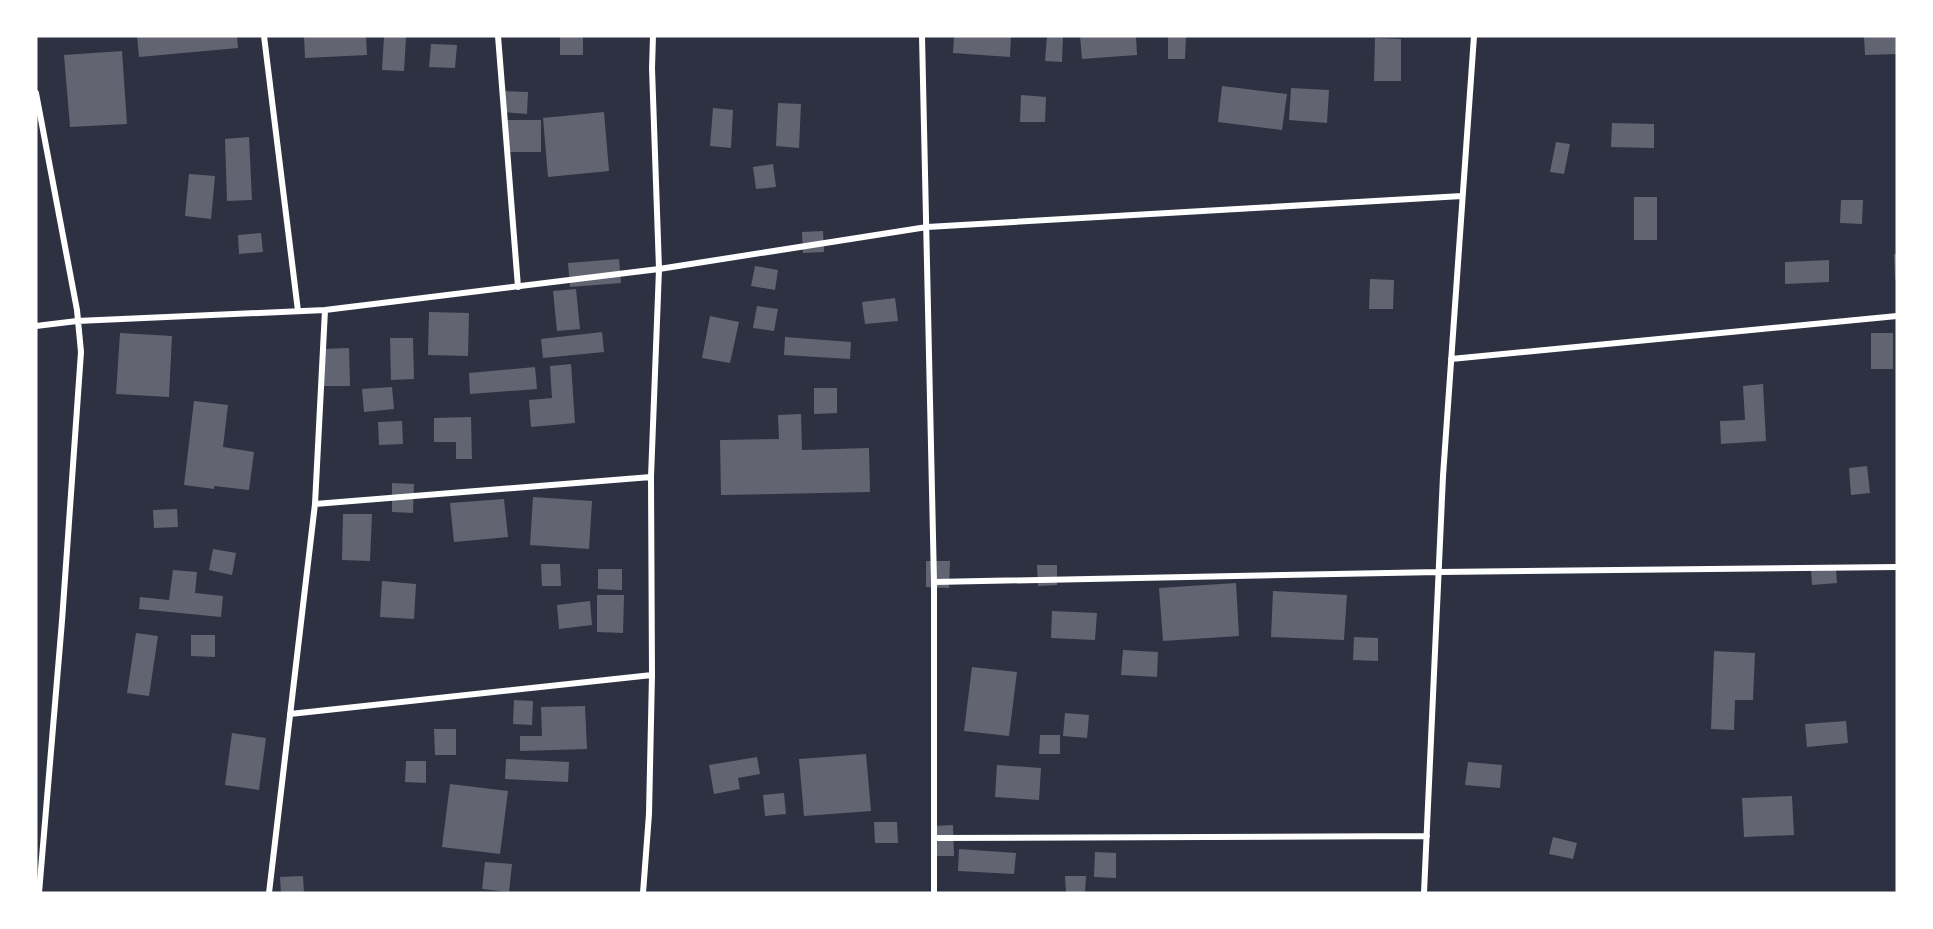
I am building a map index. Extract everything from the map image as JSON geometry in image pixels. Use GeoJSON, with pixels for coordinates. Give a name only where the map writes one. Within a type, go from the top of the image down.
{"type":"FeatureCollection","features":[{"type":"Feature","properties":{"kind":"street"},"geometry":{"type":"LineString","coordinates":[[264,36],[297,310]]}},
{"type":"Feature","properties":{"kind":"street"},"geometry":{"type":"LineString","coordinates":[[498,36],[518,287]]}},
{"type":"Feature","properties":{"kind":"street"},"geometry":{"type":"LineString","coordinates":[[643,893],[649,814],[652,675],[651,477],[659,269],[652,68],[653,36]]}},
{"type":"Feature","properties":{"kind":"street"},"geometry":{"type":"LineString","coordinates":[[922,36],[934,582],[934,893]]}},
{"type":"Feature","properties":{"kind":"street"},"geometry":{"type":"LineString","coordinates":[[1424,893],[1443,476],[1474,36]]}},
{"type":"Feature","properties":{"kind":"street"},"geometry":{"type":"LineString","coordinates":[[36,93],[81,352],[63,621],[39,893]]}},
{"type":"Feature","properties":{"kind":"street"},"geometry":{"type":"LineString","coordinates":[[36,326],[77,321],[325,310],[659,269],[927,227],[1462,196]]}},
{"type":"Feature","properties":{"kind":"street"},"geometry":{"type":"LineString","coordinates":[[269,893],[315,504],[325,310]]}},
{"type":"Feature","properties":{"kind":"street"},"geometry":{"type":"LineString","coordinates":[[1451,359],[1897,316]]}},
{"type":"Feature","properties":{"kind":"street"},"geometry":{"type":"LineString","coordinates":[[315,504],[651,477]]}},
{"type":"Feature","properties":{"kind":"street"},"geometry":{"type":"LineString","coordinates":[[934,582],[1439,572],[1897,567]]}},
{"type":"Feature","properties":{"kind":"street"},"geometry":{"type":"LineString","coordinates":[[290,714],[652,675]]}},
{"type":"Feature","properties":{"kind":"street"},"geometry":{"type":"LineString","coordinates":[[935,838],[1427,836]]}},
{"type":"Feature","properties":{"kind":"building"},"geometry":{"type":"Polygon","coordinates":[[[137,36],[237,36],[238,48],[139,57],[137,36]]]}},
{"type":"Feature","properties":{"kind":"building"},"geometry":{"type":"Polygon","coordinates":[[[304,36],[366,36],[367,55],[305,58],[304,36]]]}},
{"type":"Feature","properties":{"kind":"building"},"geometry":{"type":"Polygon","coordinates":[[[384,36],[406,37],[404,71],[382,70],[384,36]]]}},
{"type":"Feature","properties":{"kind":"building"},"geometry":{"type":"Polygon","coordinates":[[[560,36],[583,36],[583,55],[560,55],[560,36]]]}},
{"type":"Feature","properties":{"kind":"building"},"geometry":{"type":"Polygon","coordinates":[[[954,36],[1011,36],[1010,57],[953,53],[954,36]]]}},
{"type":"Feature","properties":{"kind":"building"},"geometry":{"type":"Polygon","coordinates":[[[1047,36],[1063,36],[1062,62],[1045,61],[1047,36]]]}},
{"type":"Feature","properties":{"kind":"building"},"geometry":{"type":"Polygon","coordinates":[[[1080,36],[1136,36],[1137,55],[1082,59],[1080,36]]]}},
{"type":"Feature","properties":{"kind":"building"},"geometry":{"type":"Polygon","coordinates":[[[1168,36],[1186,36],[1185,59],[1168,59],[1168,36]]]}},
{"type":"Feature","properties":{"kind":"building"},"geometry":{"type":"Polygon","coordinates":[[[1864,36],[1897,36],[1897,54],[1865,55],[1864,36]]]}},
{"type":"Feature","properties":{"kind":"building"},"geometry":{"type":"Polygon","coordinates":[[[1375,38],[1401,39],[1401,81],[1374,81],[1375,38]]]}},
{"type":"Feature","properties":{"kind":"building"},"geometry":{"type":"Polygon","coordinates":[[[431,44],[457,45],[455,68],[429,67],[431,44]]]}},
{"type":"Feature","properties":{"kind":"building"},"geometry":{"type":"Polygon","coordinates":[[[122,51],[127,124],[70,127],[64,55],[122,51]]]}},
{"type":"Feature","properties":{"kind":"building"},"geometry":{"type":"Polygon","coordinates":[[[1222,86],[1287,94],[1282,130],[1218,122],[1222,86]]]}},
{"type":"Feature","properties":{"kind":"building"},"geometry":{"type":"Polygon","coordinates":[[[1291,88],[1329,90],[1327,123],[1289,120],[1291,88]]]}},
{"type":"Feature","properties":{"kind":"building"},"geometry":{"type":"Polygon","coordinates":[[[505,91],[528,92],[527,114],[503,112],[505,91]]]}},
{"type":"Feature","properties":{"kind":"building"},"geometry":{"type":"Polygon","coordinates":[[[1021,95],[1046,97],[1045,122],[1020,122],[1021,95]]]}},
{"type":"Feature","properties":{"kind":"building"},"geometry":{"type":"Polygon","coordinates":[[[778,103],[801,104],[799,148],[776,146],[778,103]]]}},
{"type":"Feature","properties":{"kind":"building"},"geometry":{"type":"Polygon","coordinates":[[[713,108],[733,110],[731,148],[710,146],[713,108]]]}},
{"type":"Feature","properties":{"kind":"building"},"geometry":{"type":"Polygon","coordinates":[[[604,112],[609,171],[548,177],[543,118],[604,112]]]}},
{"type":"Feature","properties":{"kind":"building"},"geometry":{"type":"Polygon","coordinates":[[[506,120],[541,120],[541,152],[506,152],[506,120]]]}},
{"type":"Feature","properties":{"kind":"building"},"geometry":{"type":"Polygon","coordinates":[[[1612,123],[1654,124],[1654,148],[1611,147],[1612,123]]]}},
{"type":"Feature","properties":{"kind":"building"},"geometry":{"type":"Polygon","coordinates":[[[249,137],[252,200],[227,201],[225,139],[249,137]]]}},
{"type":"Feature","properties":{"kind":"building"},"geometry":{"type":"Polygon","coordinates":[[[1556,142],[1570,144],[1564,174],[1550,172],[1556,142]]]}},
{"type":"Feature","properties":{"kind":"building"},"geometry":{"type":"Polygon","coordinates":[[[773,164],[776,187],[756,189],[753,167],[773,164]]]}},
{"type":"Feature","properties":{"kind":"building"},"geometry":{"type":"Polygon","coordinates":[[[189,174],[215,176],[211,219],[185,216],[189,174]]]}},
{"type":"Feature","properties":{"kind":"building"},"geometry":{"type":"Polygon","coordinates":[[[1634,197],[1657,197],[1657,240],[1634,240],[1634,197]]]}},
{"type":"Feature","properties":{"kind":"building"},"geometry":{"type":"Polygon","coordinates":[[[1841,200],[1863,200],[1862,224],[1840,223],[1841,200]]]}},
{"type":"Feature","properties":{"kind":"building"},"geometry":{"type":"Polygon","coordinates":[[[823,231],[824,252],[803,253],[802,232],[823,231]]]}},
{"type":"Feature","properties":{"kind":"building"},"geometry":{"type":"Polygon","coordinates":[[[261,233],[263,252],[239,254],[238,235],[261,233]]]}},
{"type":"Feature","properties":{"kind":"building"},"geometry":{"type":"Polygon","coordinates":[[[1894,254],[1897,254],[1897,280],[1895,280],[1894,254]]]}},
{"type":"Feature","properties":{"kind":"building"},"geometry":{"type":"Polygon","coordinates":[[[619,259],[621,283],[570,287],[568,263],[619,259]]]}},
{"type":"Feature","properties":{"kind":"building"},"geometry":{"type":"Polygon","coordinates":[[[1829,260],[1829,282],[1785,284],[1785,262],[1829,260]]]}},
{"type":"Feature","properties":{"kind":"building"},"geometry":{"type":"Polygon","coordinates":[[[755,266],[778,270],[775,290],[751,286],[755,266]]]}},
{"type":"Feature","properties":{"kind":"building"},"geometry":{"type":"Polygon","coordinates":[[[1370,279],[1394,280],[1393,309],[1369,309],[1370,279]]]}},
{"type":"Feature","properties":{"kind":"building"},"geometry":{"type":"Polygon","coordinates":[[[576,289],[580,329],[557,331],[553,291],[576,289]]]}},
{"type":"Feature","properties":{"kind":"building"},"geometry":{"type":"Polygon","coordinates":[[[895,298],[898,321],[865,324],[862,302],[895,298]]]}},
{"type":"Feature","properties":{"kind":"building"},"geometry":{"type":"Polygon","coordinates":[[[757,306],[778,309],[774,331],[753,328],[757,306]]]}},
{"type":"Feature","properties":{"kind":"building"},"geometry":{"type":"Polygon","coordinates":[[[429,312],[469,313],[468,356],[428,355],[429,312]]]}},
{"type":"Feature","properties":{"kind":"building"},"geometry":{"type":"Polygon","coordinates":[[[710,316],[739,322],[730,363],[702,358],[710,316]]]}},
{"type":"Feature","properties":{"kind":"building"},"geometry":{"type":"Polygon","coordinates":[[[602,332],[604,352],[543,358],[541,339],[602,332]]]}},
{"type":"Feature","properties":{"kind":"building"},"geometry":{"type":"Polygon","coordinates":[[[120,333],[172,336],[169,397],[116,394],[120,333]]]}},
{"type":"Feature","properties":{"kind":"building"},"geometry":{"type":"Polygon","coordinates":[[[1871,333],[1893,333],[1893,369],[1871,369],[1871,333]]]}},
{"type":"Feature","properties":{"kind":"building"},"geometry":{"type":"Polygon","coordinates":[[[785,337],[851,342],[850,359],[784,355],[785,337]]]}},
{"type":"Feature","properties":{"kind":"building"},"geometry":{"type":"Polygon","coordinates":[[[390,338],[413,338],[414,379],[391,380],[390,338]]]}},
{"type":"Feature","properties":{"kind":"building"},"geometry":{"type":"Polygon","coordinates":[[[349,348],[350,386],[321,386],[320,349],[349,348]]]}},
{"type":"Feature","properties":{"kind":"building"},"geometry":{"type":"Polygon","coordinates":[[[571,364],[575,423],[531,427],[529,400],[552,398],[550,366],[571,364]]]}},
{"type":"Feature","properties":{"kind":"building"},"geometry":{"type":"Polygon","coordinates":[[[535,367],[537,389],[470,394],[469,373],[535,367]]]}},
{"type":"Feature","properties":{"kind":"building"},"geometry":{"type":"Polygon","coordinates":[[[1763,384],[1766,441],[1721,444],[1720,421],[1745,420],[1743,386],[1763,384]]]}},
{"type":"Feature","properties":{"kind":"building"},"geometry":{"type":"Polygon","coordinates":[[[392,387],[394,409],[364,412],[362,389],[392,387]]]}},
{"type":"Feature","properties":{"kind":"building"},"geometry":{"type":"Polygon","coordinates":[[[814,388],[837,388],[837,413],[814,414],[814,388]]]}},
{"type":"Feature","properties":{"kind":"building"},"geometry":{"type":"Polygon","coordinates":[[[194,401],[228,405],[223,447],[254,452],[249,490],[184,485],[194,401]]]}},
{"type":"Feature","properties":{"kind":"building"},"geometry":{"type":"Polygon","coordinates":[[[801,414],[802,450],[869,448],[870,492],[721,495],[720,440],[779,439],[778,415],[801,414]]]}},
{"type":"Feature","properties":{"kind":"building"},"geometry":{"type":"Polygon","coordinates":[[[471,417],[472,459],[456,459],[456,442],[434,442],[434,418],[471,417]]]}},
{"type":"Feature","properties":{"kind":"building"},"geometry":{"type":"Polygon","coordinates":[[[402,421],[403,444],[379,445],[378,422],[402,421]]]}},
{"type":"Feature","properties":{"kind":"building"},"geometry":{"type":"Polygon","coordinates":[[[1867,466],[1870,493],[1851,495],[1849,468],[1867,466]]]}},
{"type":"Feature","properties":{"kind":"building"},"geometry":{"type":"Polygon","coordinates":[[[392,483],[414,484],[413,513],[392,512],[392,483]]]}},
{"type":"Feature","properties":{"kind":"building"},"geometry":{"type":"Polygon","coordinates":[[[533,497],[592,501],[589,549],[530,545],[533,497]]]}},
{"type":"Feature","properties":{"kind":"building"},"geometry":{"type":"Polygon","coordinates":[[[504,499],[508,537],[454,542],[450,503],[504,499]]]}},
{"type":"Feature","properties":{"kind":"building"},"geometry":{"type":"Polygon","coordinates":[[[177,509],[178,527],[154,528],[153,510],[177,509]]]}},
{"type":"Feature","properties":{"kind":"building"},"geometry":{"type":"Polygon","coordinates":[[[343,514],[372,514],[370,561],[342,560],[343,514]]]}},
{"type":"Feature","properties":{"kind":"building"},"geometry":{"type":"Polygon","coordinates":[[[213,549],[236,553],[232,575],[209,570],[213,549]]]}},
{"type":"Feature","properties":{"kind":"building"},"geometry":{"type":"Polygon","coordinates":[[[926,561],[950,561],[949,588],[926,587],[926,561]]]}},
{"type":"Feature","properties":{"kind":"building"},"geometry":{"type":"Polygon","coordinates":[[[541,564],[560,564],[561,586],[542,586],[541,564]]]}},
{"type":"Feature","properties":{"kind":"building"},"geometry":{"type":"Polygon","coordinates":[[[1037,565],[1057,565],[1057,585],[1038,586],[1037,565]]]}},
{"type":"Feature","properties":{"kind":"building"},"geometry":{"type":"Polygon","coordinates":[[[598,569],[622,569],[622,590],[598,589],[598,569]]]}},
{"type":"Feature","properties":{"kind":"building"},"geometry":{"type":"Polygon","coordinates":[[[1836,569],[1837,583],[1812,585],[1811,570],[1836,569]]]}},
{"type":"Feature","properties":{"kind":"building"},"geometry":{"type":"Polygon","coordinates":[[[173,570],[197,572],[195,593],[223,596],[221,617],[139,609],[140,597],[169,600],[173,570]]]}},
{"type":"Feature","properties":{"kind":"building"},"geometry":{"type":"Polygon","coordinates":[[[382,581],[416,584],[414,619],[380,617],[382,581]]]}},
{"type":"Feature","properties":{"kind":"building"},"geometry":{"type":"Polygon","coordinates":[[[1236,583],[1239,636],[1163,641],[1159,588],[1236,583]]]}},
{"type":"Feature","properties":{"kind":"building"},"geometry":{"type":"Polygon","coordinates":[[[1273,591],[1347,595],[1344,640],[1271,637],[1273,591]]]}},
{"type":"Feature","properties":{"kind":"building"},"geometry":{"type":"Polygon","coordinates":[[[597,595],[624,595],[623,633],[597,632],[597,595]]]}},
{"type":"Feature","properties":{"kind":"building"},"geometry":{"type":"Polygon","coordinates":[[[590,601],[592,625],[559,629],[557,605],[590,601]]]}},
{"type":"Feature","properties":{"kind":"building"},"geometry":{"type":"Polygon","coordinates":[[[1052,611],[1097,613],[1095,640],[1051,638],[1052,611]]]}},
{"type":"Feature","properties":{"kind":"building"},"geometry":{"type":"Polygon","coordinates":[[[136,633],[158,636],[149,696],[127,693],[136,633]]]}},
{"type":"Feature","properties":{"kind":"building"},"geometry":{"type":"Polygon","coordinates":[[[191,635],[215,635],[215,657],[191,656],[191,635]]]}},
{"type":"Feature","properties":{"kind":"building"},"geometry":{"type":"Polygon","coordinates":[[[1354,637],[1378,638],[1378,661],[1353,660],[1354,637]]]}},
{"type":"Feature","properties":{"kind":"building"},"geometry":{"type":"Polygon","coordinates":[[[1123,650],[1158,652],[1157,677],[1121,675],[1123,650]]]}},
{"type":"Feature","properties":{"kind":"building"},"geometry":{"type":"Polygon","coordinates":[[[1714,651],[1755,653],[1753,700],[1735,700],[1734,730],[1711,729],[1714,651]]]}},
{"type":"Feature","properties":{"kind":"building"},"geometry":{"type":"Polygon","coordinates":[[[972,667],[1017,672],[1009,736],[964,731],[972,667]]]}},
{"type":"Feature","properties":{"kind":"building"},"geometry":{"type":"Polygon","coordinates":[[[514,700],[533,701],[532,725],[513,724],[514,700]]]}},
{"type":"Feature","properties":{"kind":"building"},"geometry":{"type":"Polygon","coordinates":[[[585,706],[587,749],[520,751],[520,736],[542,736],[541,707],[585,706]]]}},
{"type":"Feature","properties":{"kind":"building"},"geometry":{"type":"Polygon","coordinates":[[[1065,713],[1089,715],[1087,738],[1063,736],[1065,713]]]}},
{"type":"Feature","properties":{"kind":"building"},"geometry":{"type":"Polygon","coordinates":[[[1846,721],[1848,743],[1807,747],[1805,724],[1846,721]]]}},
{"type":"Feature","properties":{"kind":"building"},"geometry":{"type":"Polygon","coordinates":[[[434,729],[456,729],[456,755],[435,755],[434,729]]]}},
{"type":"Feature","properties":{"kind":"building"},"geometry":{"type":"Polygon","coordinates":[[[232,733],[266,738],[259,790],[225,785],[232,733]]]}},
{"type":"Feature","properties":{"kind":"building"},"geometry":{"type":"Polygon","coordinates":[[[1040,735],[1060,735],[1060,754],[1039,754],[1040,735]]]}},
{"type":"Feature","properties":{"kind":"building"},"geometry":{"type":"Polygon","coordinates":[[[866,754],[871,811],[804,816],[799,759],[866,754]]]}},
{"type":"Feature","properties":{"kind":"building"},"geometry":{"type":"Polygon","coordinates":[[[757,757],[760,774],[738,778],[740,789],[714,794],[709,765],[757,757]]]}},
{"type":"Feature","properties":{"kind":"building"},"geometry":{"type":"Polygon","coordinates":[[[506,759],[569,762],[568,782],[505,779],[506,759]]]}},
{"type":"Feature","properties":{"kind":"building"},"geometry":{"type":"Polygon","coordinates":[[[406,761],[426,761],[426,783],[405,782],[406,761]]]}},
{"type":"Feature","properties":{"kind":"building"},"geometry":{"type":"Polygon","coordinates":[[[1468,762],[1502,765],[1500,788],[1465,785],[1468,762]]]}},
{"type":"Feature","properties":{"kind":"building"},"geometry":{"type":"Polygon","coordinates":[[[997,765],[1041,768],[1039,800],[995,797],[997,765]]]}},
{"type":"Feature","properties":{"kind":"building"},"geometry":{"type":"Polygon","coordinates":[[[450,784],[508,791],[500,854],[442,847],[450,784]]]}},
{"type":"Feature","properties":{"kind":"building"},"geometry":{"type":"Polygon","coordinates":[[[784,793],[786,814],[765,816],[763,795],[784,793]]]}},
{"type":"Feature","properties":{"kind":"building"},"geometry":{"type":"Polygon","coordinates":[[[1792,796],[1794,835],[1744,837],[1742,798],[1792,796]]]}},
{"type":"Feature","properties":{"kind":"building"},"geometry":{"type":"Polygon","coordinates":[[[874,822],[897,822],[898,843],[875,843],[874,822]]]}},
{"type":"Feature","properties":{"kind":"building"},"geometry":{"type":"Polygon","coordinates":[[[953,825],[954,856],[933,856],[933,826],[953,825]]]}},
{"type":"Feature","properties":{"kind":"building"},"geometry":{"type":"Polygon","coordinates":[[[1553,837],[1577,843],[1573,859],[1549,854],[1553,837]]]}},
{"type":"Feature","properties":{"kind":"building"},"geometry":{"type":"Polygon","coordinates":[[[959,849],[1016,853],[1014,874],[958,871],[959,849]]]}},
{"type":"Feature","properties":{"kind":"building"},"geometry":{"type":"Polygon","coordinates":[[[1095,852],[1116,853],[1116,878],[1094,877],[1095,852]]]}},
{"type":"Feature","properties":{"kind":"building"},"geometry":{"type":"Polygon","coordinates":[[[485,862],[512,864],[509,892],[482,889],[485,862]]]}},
{"type":"Feature","properties":{"kind":"building"},"geometry":{"type":"Polygon","coordinates":[[[303,876],[304,893],[281,893],[280,877],[303,876]]]}},
{"type":"Feature","properties":{"kind":"building"},"geometry":{"type":"Polygon","coordinates":[[[1065,876],[1086,876],[1085,893],[1066,893],[1065,876]]]}}]}
